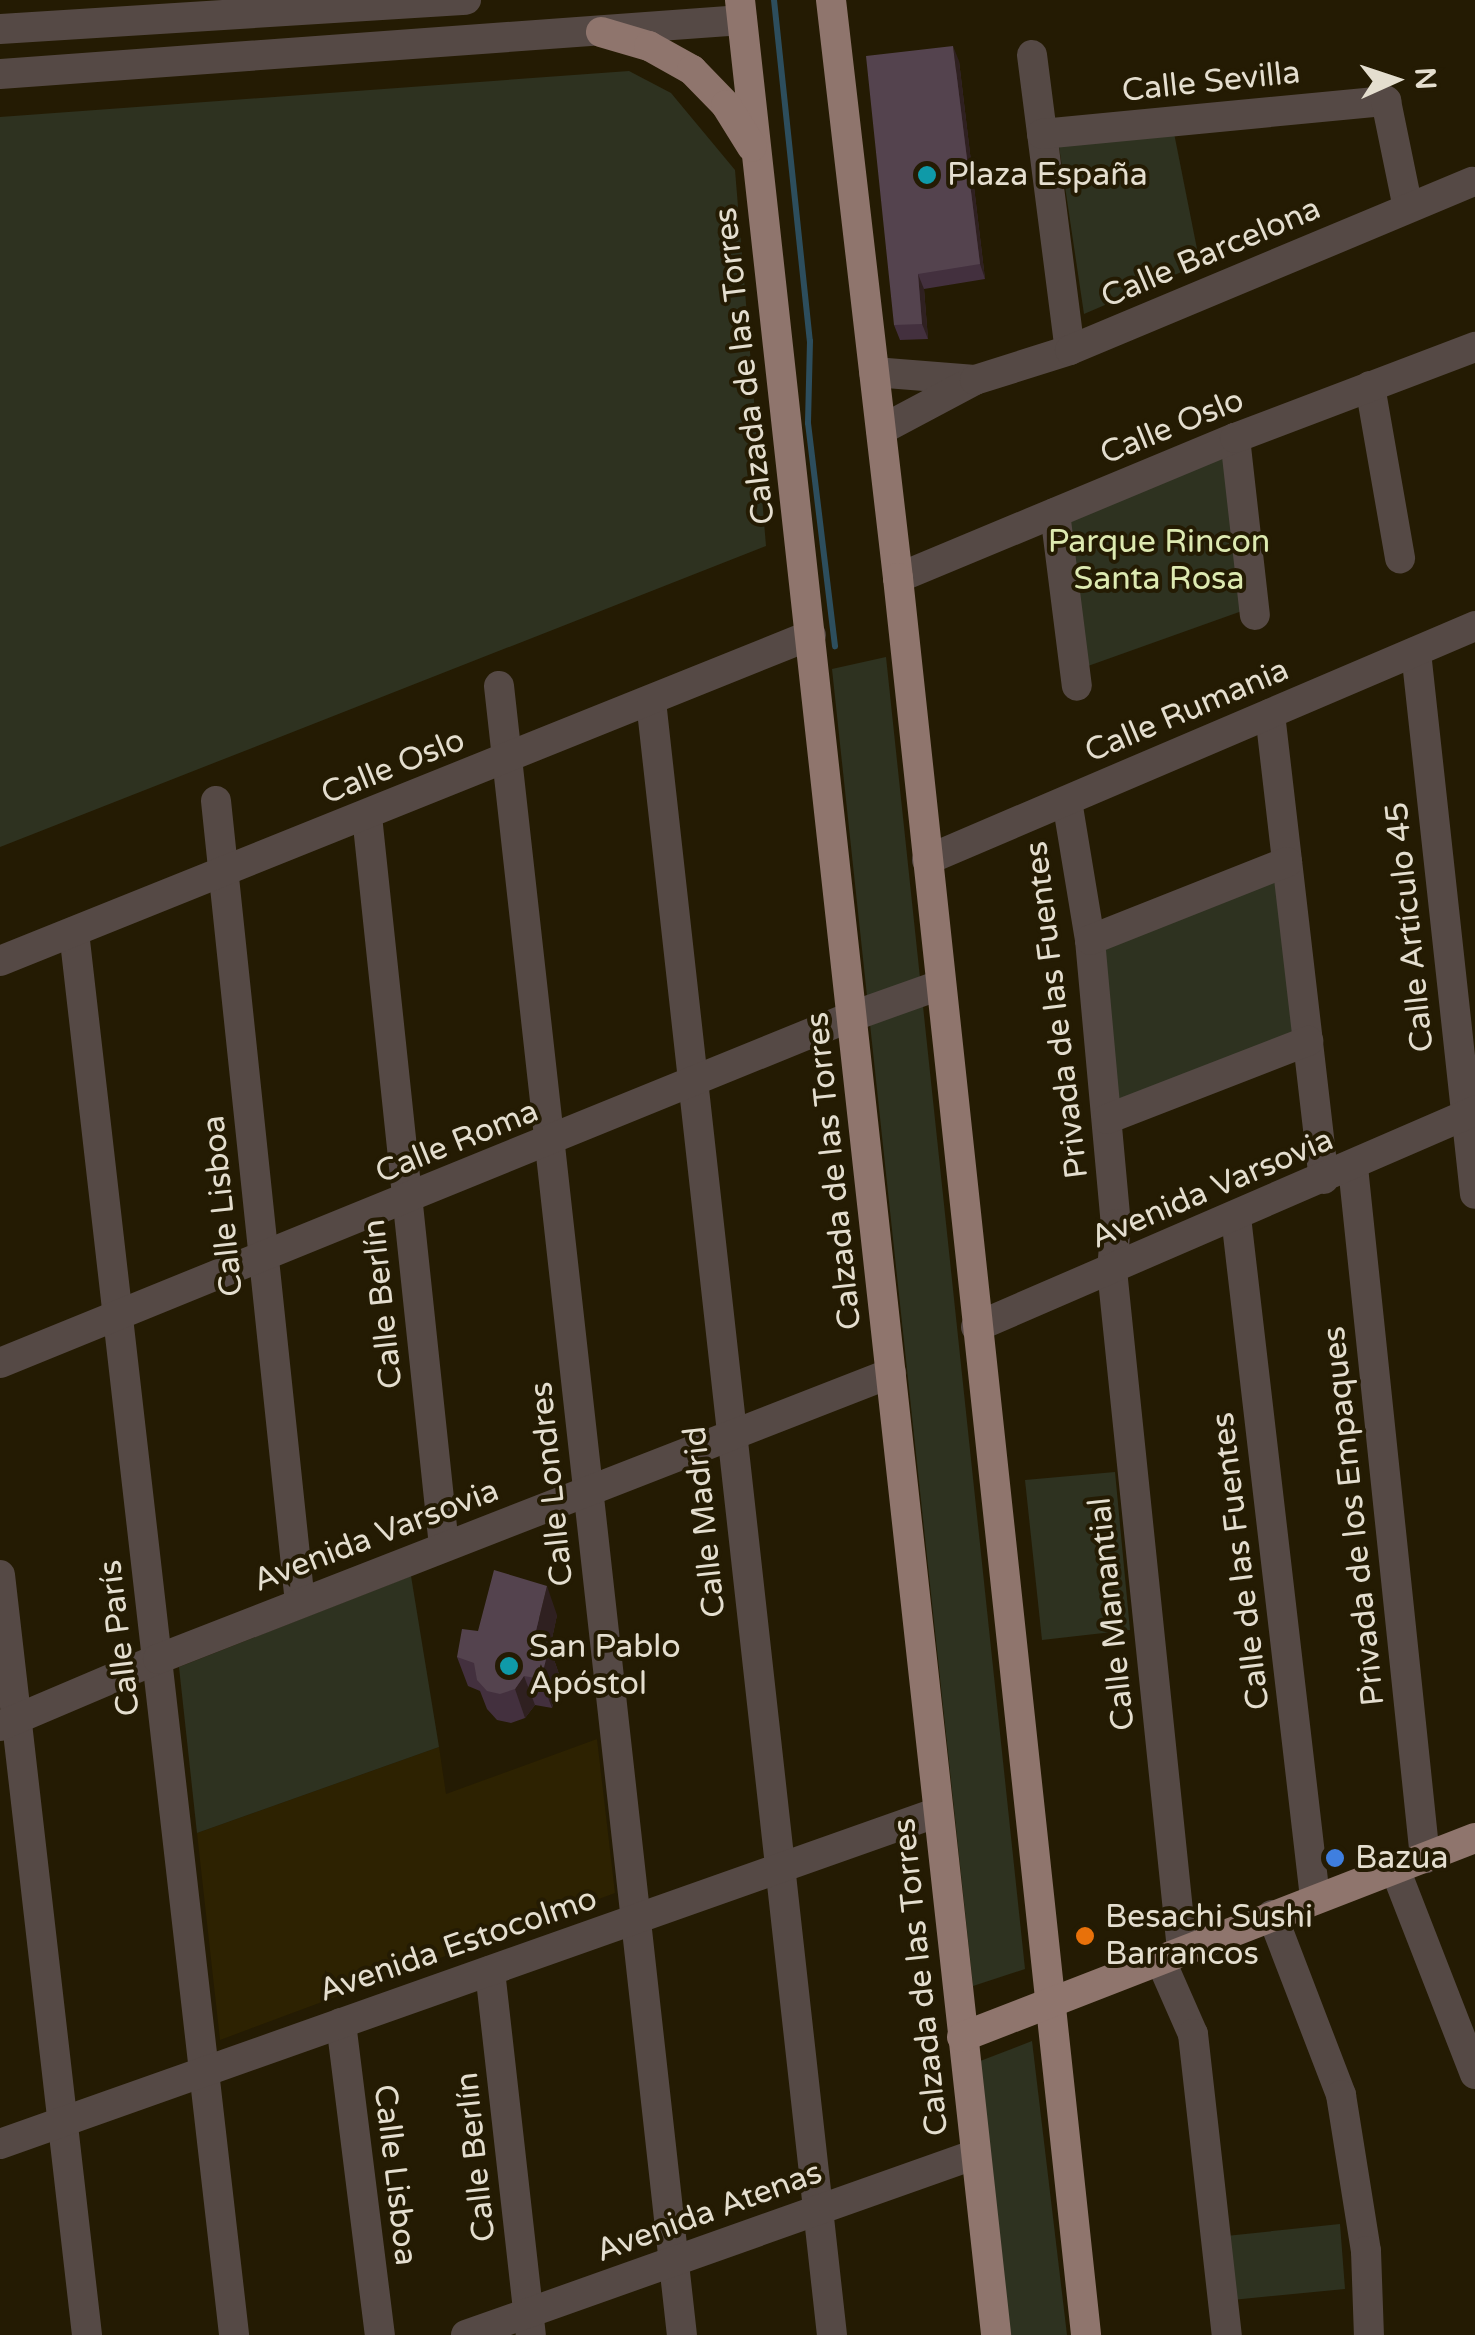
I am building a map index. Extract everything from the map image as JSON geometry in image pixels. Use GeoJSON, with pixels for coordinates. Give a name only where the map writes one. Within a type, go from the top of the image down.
{"type":"FeatureCollection","features":[{"type":"Feature","properties":{"kind":"main road"},"geometry":{"type":"LineString","coordinates":[[831,0],[898,578],[1086,2335]]}},
{"type":"Feature","properties":{"kind":"main road","name":"Calzada de las Torres"},"geometry":{"type":"LineString","coordinates":[[741,10],[996,2335]]}},
{"type":"Feature","properties":{"kind":"main road"},"geometry":{"type":"LineString","coordinates":[[601,32],[649,46],[692,70],[726,105],[756,154]]}},
{"type":"Feature","properties":{"kind":"main road"},"geometry":{"type":"LineString","coordinates":[[962,2036],[1475,1838]]}},
{"type":"Feature","properties":{"kind":"street"},"geometry":{"type":"LineString","coordinates":[[0,30],[466,0]]}},
{"type":"Feature","properties":{"kind":"street"},"geometry":{"type":"LineString","coordinates":[[0,74],[601,32],[741,10]]}},
{"type":"Feature","properties":{"kind":"street"},"geometry":{"type":"LineString","coordinates":[[156,20],[158,63]]}},
{"type":"Feature","properties":{"kind":"street"},"geometry":{"type":"LineString","coordinates":[[1032,55],[1070,350]]}},
{"type":"Feature","properties":{"kind":"street","name":"Calle Sevilla"},"geometry":{"type":"LineString","coordinates":[[1042,134],[1386,101],[1408,208]]}},
{"type":"Feature","properties":{"kind":"street","name":"Calle Barcelona"},"geometry":{"type":"LineString","coordinates":[[881,430],[975,380],[1070,350],[1472,182]]}},
{"type":"Feature","properties":{"kind":"street","name":"Calle Oslo"},"geometry":{"type":"LineString","coordinates":[[898,578],[1235,438],[1475,347]]}},
{"type":"Feature","properties":{"kind":"street","name":"Calle Barcelona"},"geometry":{"type":"LineString","coordinates":[[874,372],[975,380]]}},
{"type":"Feature","properties":{"kind":"street"},"geometry":{"type":"LineString","coordinates":[[1370,386],[1400,558]]}},
{"type":"Feature","properties":{"kind":"street"},"geometry":{"type":"LineString","coordinates":[[1235,438],[1254,614]]}},
{"type":"Feature","properties":{"kind":"street"},"geometry":{"type":"LineString","coordinates":[[1055,513],[1076,686]]}},
{"type":"Feature","properties":{"kind":"street","name":"Calle Rumania"},"geometry":{"type":"LineString","coordinates":[[927,860],[1475,626]]}},
{"type":"Feature","properties":{"kind":"street","name":"Calle Oslo"},"geometry":{"type":"LineString","coordinates":[[0,961],[811,636]]}},
{"type":"Feature","properties":{"kind":"street","name":"Calle Artículo 45"},"geometry":{"type":"LineString","coordinates":[[1416,652],[1471,1113],[1475,1194]]}},
{"type":"Feature","properties":{"kind":"street","name":"Calle Londres"},"geometry":{"type":"LineString","coordinates":[[499,686],[682,2335]]}},
{"type":"Feature","properties":{"kind":"street","name":"Calle Madrid"},"geometry":{"type":"LineString","coordinates":[[650,701],[832,2335]]}},
{"type":"Feature","properties":{"kind":"street"},"geometry":{"type":"LineString","coordinates":[[1270,714],[1324,1180]]}},
{"type":"Feature","properties":{"kind":"street","name":"Calle Lisboa"},"geometry":{"type":"LineString","coordinates":[[216,801],[300,1603]]}},
{"type":"Feature","properties":{"kind":"street","name":"Privada de las Fuentes"},"geometry":{"type":"LineString","coordinates":[[1067,801],[1090,940],[1116,1224],[1112,1270]]}},
{"type":"Feature","properties":{"kind":"street","name":"Calle Berlín"},"geometry":{"type":"LineString","coordinates":[[367,816],[444,1546]]}},
{"type":"Feature","properties":{"kind":"street"},"geometry":{"type":"LineString","coordinates":[[1090,940],[1287,862]]}},
{"type":"Feature","properties":{"kind":"street","name":"Calle París"},"geometry":{"type":"LineString","coordinates":[[74,932],[234,2335]]}},
{"type":"Feature","properties":{"kind":"street","name":"Calle Roma"},"geometry":{"type":"LineString","coordinates":[[0,1363],[549,1143],[852,1016],[940,986]]}},
{"type":"Feature","properties":{"kind":"street"},"geometry":{"type":"LineString","coordinates":[[1107,1119],[1308,1041]]}},
{"type":"Feature","properties":{"kind":"street","name":"Avenida Varsovia"},"geometry":{"type":"LineString","coordinates":[[976,1328],[1471,1113]]}},
{"type":"Feature","properties":{"kind":"street","name":"Privada de los Empaques"},"geometry":{"type":"LineString","coordinates":[[1353,1167],[1425,1858]]}},
{"type":"Feature","properties":{"kind":"street","name":"Calle de las Fuentes"},"geometry":{"type":"LineString","coordinates":[[1236,1217],[1316,1898]]}},
{"type":"Feature","properties":{"kind":"street","name":"Calle Manantial"},"geometry":{"type":"LineString","coordinates":[[1112,1270],[1171,1955],[1193,2034],[1227,2335]]}},
{"type":"Feature","properties":{"kind":"street","name":"Avenida Varsovia"},"geometry":{"type":"LineString","coordinates":[[8,1723],[158,1658],[891,1373]]}},
{"type":"Feature","properties":{"kind":"street"},"geometry":{"type":"LineString","coordinates":[[0,1576],[8,1723],[88,2335]]}},
{"type":"Feature","properties":{"kind":"street","name":"Avenida Estocolmo"},"geometry":{"type":"LineString","coordinates":[[0,2144],[938,1812]]}},
{"type":"Feature","properties":{"kind":"street"},"geometry":{"type":"LineString","coordinates":[[1395,1869],[1475,2074]]}},
{"type":"Feature","properties":{"kind":"street"},"geometry":{"type":"LineString","coordinates":[[1272,1915],[1341,2096],[1366,2251],[1369,2335]]}},
{"type":"Feature","properties":{"kind":"street","name":"Calle Berlín"},"geometry":{"type":"LineString","coordinates":[[490,1971],[530,2324]]}},
{"type":"Feature","properties":{"kind":"street","name":"Calle Lisboa"},"geometry":{"type":"LineString","coordinates":[[342,2023],[380,2335]]}},
{"type":"Feature","properties":{"kind":"street","name":"Avenida Atenas"},"geometry":{"type":"LineString","coordinates":[[466,2335],[530,2324],[674,2262],[976,2154]]}},
{"type":"Feature","properties":{"kind":"shaded area"},"geometry":{"type":"Polygon","coordinates":[[[597,1739],[615,1893],[220,2040],[197,1833],[439,1747],[446,1794],[597,1739]]]}},
{"type":"Feature","properties":{"kind":"green space"},"geometry":{"type":"Polygon","coordinates":[[[629,71],[671,93],[735,170],[766,546],[0,847],[0,117],[629,71]]]}},
{"type":"Feature","properties":{"kind":"green space"},"geometry":{"type":"Polygon","coordinates":[[[1173,128],[1200,264],[1084,314],[1057,133],[1173,128]]]}},
{"type":"Feature","properties":{"kind":"green space","name":"Parque Rincon Santa Rosa"},"geometry":{"type":"Polygon","coordinates":[[[1226,453],[1242,611],[1088,666],[1067,518],[1226,453]]]}},
{"type":"Feature","properties":{"kind":"green space"},"geometry":{"type":"Polygon","coordinates":[[[886,657],[1025,1969],[973,1986],[832,669],[886,657]]]}},
{"type":"Feature","properties":{"kind":"green space"},"geometry":{"type":"Polygon","coordinates":[[[1287,877],[1303,1034],[1114,1105],[1099,946],[1287,877]]]}},
{"type":"Feature","properties":{"kind":"green space"},"geometry":{"type":"Polygon","coordinates":[[[1115,1472],[1130,1630],[1042,1640],[1025,1480],[1115,1472]]]}},
{"type":"Feature","properties":{"kind":"green space"},"geometry":{"type":"Polygon","coordinates":[[[411,1576],[439,1747],[197,1833],[179,1667],[411,1576]]]}},
{"type":"Feature","properties":{"kind":"green space"},"geometry":{"type":"Polygon","coordinates":[[[1032,2041],[1067,2335],[1006,2335],[975,2063],[1032,2041]]]}},
{"type":"Feature","properties":{"kind":"green space"},"geometry":{"type":"Polygon","coordinates":[[[1340,2224],[1345,2289],[1232,2300],[1226,2236],[1340,2224]]]}},
{"type":"Feature","properties":{"kind":"building","name":"Plaza España"},"geometry":{"type":"Polygon","coordinates":[[[953,46],[980,264],[918,274],[922,324],[894,325],[866,56],[953,46]]]}},
{"type":"Feature","properties":{"kind":"building"},"geometry":{"type":"Polygon","coordinates":[[[494,1570],[547,1586],[533,1643],[549,1648],[541,1679],[524,1676],[515,1689],[500,1694],[487,1691],[477,1680],[474,1663],[457,1657],[462,1629],[478,1631],[494,1570]]]}},
{"type":"Feature","properties":{"kind":"waterway"},"geometry":{"type":"LineString","coordinates":[[774,0],[810,341],[808,423],[835,646]]}},
{"type":"Feature","properties":{"kind":"place","name":"Plaza España"},"geometry":{"type":"Point","coordinates":[927,175]}},
{"type":"Feature","properties":{"kind":"place","name":"San Pablo Apóstol"},"geometry":{"type":"Point","coordinates":[509,1666]}},
{"type":"Feature","properties":{"kind":"place","name":"Bazua"},"geometry":{"type":"Point","coordinates":[1335,1858]}},
{"type":"Feature","properties":{"kind":"place","name":"Besachi Sushi Barrancos"},"geometry":{"type":"Point","coordinates":[1085,1936]}}]}
